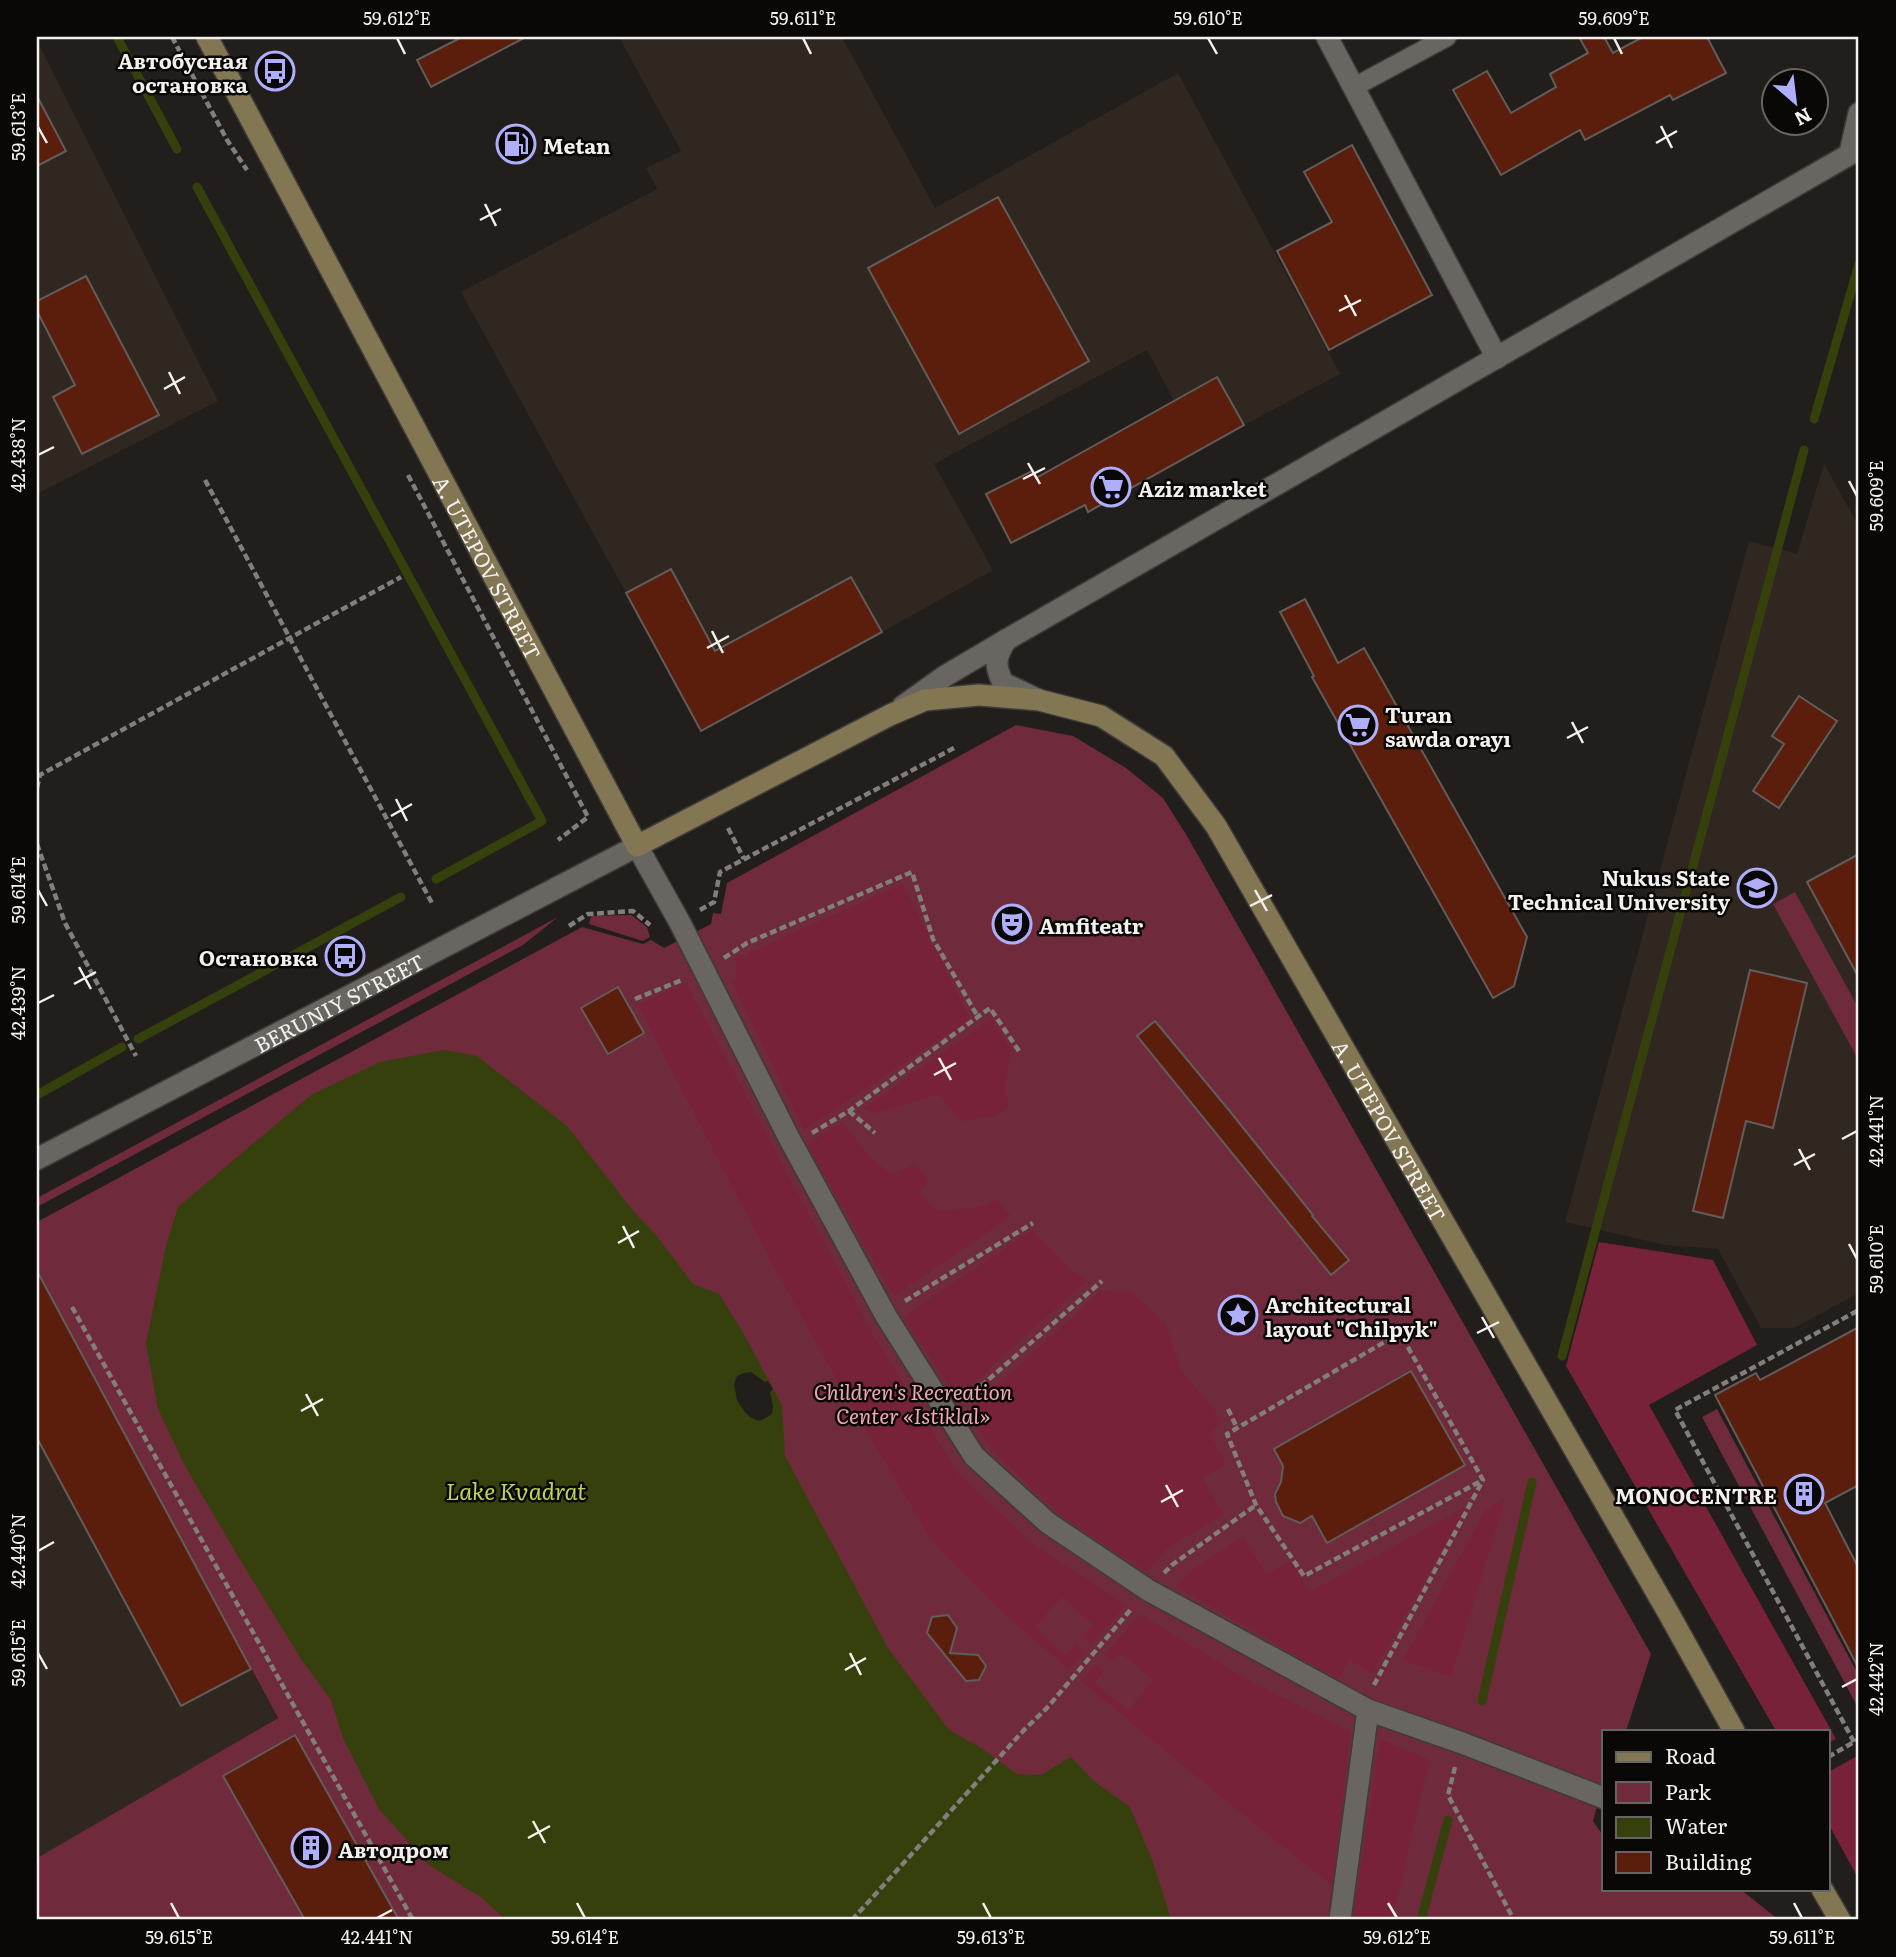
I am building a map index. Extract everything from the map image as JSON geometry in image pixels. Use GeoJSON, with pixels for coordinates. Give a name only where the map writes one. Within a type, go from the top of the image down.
{"type":"FeatureCollection","features":[{"type":"Feature","properties":{"kind":"main road","name":"A. UTEPOV STREET"},"geometry":{"type":"LineString","coordinates":[[208,37],[637,845]]}},
{"type":"Feature","properties":{"kind":"main road","name":"A. UTEPOV STREET"},"geometry":{"type":"LineString","coordinates":[[890,715],[925,700],[979,695],[1039,700],[1101,716],[1164,756],[1216,826],[1733,1730]]}},
{"type":"Feature","properties":{"kind":"main road"},"geometry":{"type":"LineString","coordinates":[[637,845],[890,715]]}},
{"type":"Feature","properties":{"kind":"main road"},"geometry":{"type":"LineString","coordinates":[[1823,1890],[1840,1920]]}},
{"type":"Feature","properties":{"kind":"street"},"geometry":{"type":"LineString","coordinates":[[1327,37],[1497,358]]}},
{"type":"Feature","properties":{"kind":"street"},"geometry":{"type":"LineString","coordinates":[[890,715],[946,676],[1006,640],[1854,151],[1859,113]]}},
{"type":"Feature","properties":{"kind":"street"},"geometry":{"type":"LineString","coordinates":[[1006,640],[997,655],[996,668],[1003,683],[1039,700]]}},
{"type":"Feature","properties":{"kind":"street"},"geometry":{"type":"LineString","coordinates":[[637,845],[793,1145],[885,1313],[974,1456],[1048,1523],[1148,1590],[1368,1710],[1602,1797]]}},
{"type":"Feature","properties":{"kind":"street","name":"BERUNIY STREET"},"geometry":{"type":"LineString","coordinates":[[37,1158],[637,845]]}},
{"type":"Feature","properties":{"kind":"street"},"geometry":{"type":"LineString","coordinates":[[1340,1920],[1368,1710]]}},
{"type":"Feature","properties":{"kind":"lane"},"geometry":{"type":"LineString","coordinates":[[1354,87],[1447,37]]}},
{"type":"Feature","properties":{"kind":"path"},"geometry":{"type":"LineString","coordinates":[[172,37],[227,140],[248,173]]}},
{"type":"Feature","properties":{"kind":"path"},"geometry":{"type":"LineString","coordinates":[[404,466],[588,817],[558,840]]}},
{"type":"Feature","properties":{"kind":"path"},"geometry":{"type":"LineString","coordinates":[[205,480],[433,905]]}},
{"type":"Feature","properties":{"kind":"path"},"geometry":{"type":"LineString","coordinates":[[37,788],[40,775],[401,577]]}},
{"type":"Feature","properties":{"kind":"path"},"geometry":{"type":"LineString","coordinates":[[714,902],[720,872],[956,747]]}},
{"type":"Feature","properties":{"kind":"path"},"geometry":{"type":"LineString","coordinates":[[728,828],[744,859]]}},
{"type":"Feature","properties":{"kind":"path"},"geometry":{"type":"LineString","coordinates":[[37,844],[65,923],[136,1056]]}},
{"type":"Feature","properties":{"kind":"path"},"geometry":{"type":"LineString","coordinates":[[635,999],[704,971],[747,943],[912,872],[933,939],[978,1017]]}},
{"type":"Feature","properties":{"kind":"path"},"geometry":{"type":"LineString","coordinates":[[569,926],[588,915],[634,911],[659,932]]}},
{"type":"Feature","properties":{"kind":"path"},"geometry":{"type":"LineString","coordinates":[[793,1145],[849,1111],[990,1008],[1021,1054]]}},
{"type":"Feature","properties":{"kind":"path"},"geometry":{"type":"LineString","coordinates":[[849,1111],[875,1133]]}},
{"type":"Feature","properties":{"kind":"path"},"geometry":{"type":"LineString","coordinates":[[885,1313],[1033,1223]]}},
{"type":"Feature","properties":{"kind":"path"},"geometry":{"type":"LineString","coordinates":[[948,1415],[1101,1281]]}},
{"type":"Feature","properties":{"kind":"path"},"geometry":{"type":"LineString","coordinates":[[72,1307],[413,1920]]}},
{"type":"Feature","properties":{"kind":"path"},"geometry":{"type":"LineString","coordinates":[[1829,1756],[1857,1741],[1675,1410],[1859,1310]]}},
{"type":"Feature","properties":{"kind":"path"},"geometry":{"type":"LineString","coordinates":[[1400,1333],[1483,1480],[1304,1576],[1256,1505],[1227,1434],[1400,1333]]}},
{"type":"Feature","properties":{"kind":"path"},"geometry":{"type":"LineString","coordinates":[[1228,1409],[1237,1428]]}},
{"type":"Feature","properties":{"kind":"path"},"geometry":{"type":"LineString","coordinates":[[1368,1710],[1375,1682],[1483,1480]]}},
{"type":"Feature","properties":{"kind":"path"},"geometry":{"type":"LineString","coordinates":[[852,1920],[1046,1709],[1172,1565],[1256,1505]]}},
{"type":"Feature","properties":{"kind":"path"},"geometry":{"type":"LineString","coordinates":[[1462,1743],[1448,1795],[1514,1920]]}},
{"type":"Feature","properties":{"kind":"shaded area"},"geometry":{"type":"Polygon","coordinates":[[[619,37],[842,37],[935,208],[1178,73],[1340,374],[1244,425],[1217,377],[1174,401],[1147,350],[934,464],[993,570],[882,632],[851,577],[715,651],[626,593],[461,292],[657,189],[646,168],[681,151],[619,37]]]}},
{"type":"Feature","properties":{"kind":"shaded area"},"geometry":{"type":"Polygon","coordinates":[[[37,41],[218,401],[37,494],[37,41]]]}},
{"type":"Feature","properties":{"kind":"shaded area","name":"Nukus State Technical University"},"geometry":{"type":"Polygon","coordinates":[[[1824,464],[1859,526],[1859,1293],[1794,1328],[1761,1328],[1718,1249],[1665,1245],[1565,1222],[1749,541],[1797,554],[1824,464]]]}},
{"type":"Feature","properties":{"kind":"shaded area"},"geometry":{"type":"Polygon","coordinates":[[[37,1439],[181,1706],[251,1669],[278,1718],[37,1858],[37,1439]]]}},
{"type":"Feature","properties":{"kind":"green space","name":"Children's Recreation Center «Istiklal»"},"geometry":{"type":"Polygon","coordinates":[[[1016,725],[1073,736],[1126,768],[1163,798],[1651,1654],[1626,1730],[1602,1730],[1602,1789],[1593,1821],[1602,1834],[1602,1890],[1741,1890],[1779,1920],[37,1920],[37,1858],[278,1718],[37,1271],[37,1222],[582,927],[643,944],[651,940],[664,948],[711,924],[713,913],[721,914],[727,883],[1016,725]]]}},
{"type":"Feature","properties":{"kind":"green space"},"geometry":{"type":"Polygon","coordinates":[[[903,884],[970,1019],[804,1130],[732,981],[736,979],[736,959],[903,884]]]}},
{"type":"Feature","properties":{"kind":"green space"},"geometry":{"type":"Polygon","coordinates":[[[1795,892],[1859,1009],[1859,1061],[1773,904],[1795,892]]]}},
{"type":"Feature","properties":{"kind":"green space"},"geometry":{"type":"Polygon","coordinates":[[[631,915],[647,927],[650,937],[643,941],[589,924],[591,916],[631,915]]]}},
{"type":"Feature","properties":{"kind":"green space"},"geometry":{"type":"Polygon","coordinates":[[[558,917],[523,945],[37,1207],[37,1198],[558,917]]]}},
{"type":"Feature","properties":{"kind":"green space"},"geometry":{"type":"Polygon","coordinates":[[[686,983],[872,1333],[959,1475],[1033,1544],[1126,1605],[1091,1645],[1083,1636],[1094,1625],[1062,1597],[1035,1626],[1065,1656],[1077,1644],[1085,1652],[1069,1670],[1001,1611],[934,1544],[854,1410],[772,1263],[638,1005],[686,983]]]}},
{"type":"Feature","properties":{"kind":"green space"},"geometry":{"type":"Polygon","coordinates":[[[991,1019],[1011,1051],[1005,1089],[1009,1108],[994,1116],[961,1121],[939,1094],[872,1114],[864,1108],[991,1019]]]}},
{"type":"Feature","properties":{"kind":"green space"},"geometry":{"type":"Polygon","coordinates":[[[842,1122],[871,1158],[891,1174],[916,1164],[928,1179],[920,1195],[937,1211],[975,1208],[997,1200],[1011,1216],[894,1296],[807,1145],[842,1122]]]}},
{"type":"Feature","properties":{"kind":"green space"},"geometry":{"type":"Polygon","coordinates":[[[1032,1230],[1069,1268],[1087,1280],[957,1398],[903,1317],[1032,1230]]]}},
{"type":"Feature","properties":{"kind":"green space"},"geometry":{"type":"Polygon","coordinates":[[[1599,1242],[1713,1260],[1757,1345],[1649,1405],[1836,1739],[1829,1742],[1829,1730],[1775,1730],[1566,1366],[1599,1242]]]}},
{"type":"Feature","properties":{"kind":"green space"},"geometry":{"type":"Polygon","coordinates":[[[1101,1291],[1132,1292],[1165,1323],[1181,1370],[1221,1422],[1210,1434],[1226,1464],[1203,1478],[1223,1515],[1167,1548],[1147,1572],[1061,1515],[993,1451],[968,1412],[1101,1291]]]}},
{"type":"Feature","properties":{"kind":"green space"},"geometry":{"type":"Polygon","coordinates":[[[1717,1409],[1859,1676],[1859,1702],[1856,1704],[1702,1417],[1717,1409]]]}},
{"type":"Feature","properties":{"kind":"green space"},"geometry":{"type":"Polygon","coordinates":[[[1505,1498],[1451,1677],[1403,1660],[1485,1511],[1505,1498]]]}},
{"type":"Feature","properties":{"kind":"green space"},"geometry":{"type":"Polygon","coordinates":[[[1466,1507],[1373,1673],[1349,1660],[1338,1679],[1177,1587],[1188,1573],[1243,1536],[1266,1574],[1291,1561],[1310,1592],[1466,1507]]]}},
{"type":"Feature","properties":{"kind":"green space"},"geometry":{"type":"Polygon","coordinates":[[[1140,1614],[1243,1677],[1350,1732],[1333,1886],[1081,1681],[1096,1664],[1104,1671],[1094,1683],[1128,1710],[1154,1680],[1120,1653],[1111,1661],[1104,1655],[1140,1614]]]}},
{"type":"Feature","properties":{"kind":"green space"},"geometry":{"type":"Polygon","coordinates":[[[1380,1739],[1429,1760],[1392,1920],[1353,1920],[1380,1739]]]}},
{"type":"Feature","properties":{"kind":"green space"},"geometry":{"type":"Polygon","coordinates":[[[1859,1755],[1859,1880],[1829,1825],[1829,1771],[1859,1755]]]}},
{"type":"Feature","properties":{"kind":"water","name":"Lake Kvadrat"},"geometry":{"type":"Polygon","coordinates":[[[444,1050],[477,1056],[567,1126],[693,1284],[719,1294],[782,1405],[785,1456],[888,1648],[949,1730],[981,1748],[1017,1774],[1041,1775],[1071,1757],[1094,1781],[1130,1807],[1153,1862],[1171,1920],[506,1920],[482,1898],[429,1865],[379,1809],[343,1738],[331,1700],[301,1659],[185,1466],[158,1409],[146,1343],[166,1246],[178,1207],[311,1095],[380,1062],[444,1050]]]}},
{"type":"Feature","properties":{"kind":"pier"},"geometry":{"type":"Polygon","coordinates":[[[751,1372],[765,1382],[768,1381],[773,1389],[770,1392],[772,1414],[758,1421],[744,1411],[737,1400],[734,1384],[737,1376],[751,1372]]]}},
{"type":"Feature","properties":{"kind":"building"},"geometry":{"type":"Polygon","coordinates":[[[462,37],[526,37],[431,87],[417,60],[462,37]]]}},
{"type":"Feature","properties":{"kind":"building"},"geometry":{"type":"Polygon","coordinates":[[[1579,37],[1604,37],[1613,53],[1643,37],[1707,37],[1726,73],[1673,100],[1670,95],[1585,140],[1580,130],[1501,175],[1453,90],[1487,71],[1511,113],[1556,87],[1550,74],[1588,53],[1579,37]]]}},
{"type":"Feature","properties":{"kind":"building"},"geometry":{"type":"Polygon","coordinates":[[[37,96],[66,151],[37,166],[37,96]]]}},
{"type":"Feature","properties":{"kind":"building"},"geometry":{"type":"Polygon","coordinates":[[[1352,145],[1432,295],[1329,350],[1277,251],[1332,222],[1304,172],[1352,145]]]}},
{"type":"Feature","properties":{"kind":"building"},"geometry":{"type":"Polygon","coordinates":[[[998,197],[1089,361],[959,434],[868,268],[998,197]]]}},
{"type":"Feature","properties":{"kind":"building"},"geometry":{"type":"Polygon","coordinates":[[[86,276],[159,415],[82,454],[53,397],[75,385],[37,311],[37,301],[86,276]]]}},
{"type":"Feature","properties":{"kind":"building"},"geometry":{"type":"Polygon","coordinates":[[[1217,377],[1244,425],[1088,512],[1085,505],[1011,543],[986,494],[1032,471],[1036,478],[1217,377]]]}},
{"type":"Feature","properties":{"kind":"building"},"geometry":{"type":"Polygon","coordinates":[[[671,569],[715,651],[851,577],[882,632],[701,731],[626,593],[671,569]]]}},
{"type":"Feature","properties":{"kind":"building"},"geometry":{"type":"Polygon","coordinates":[[[1305,599],[1338,663],[1364,648],[1527,937],[1514,986],[1493,998],[1312,677],[1314,676],[1280,612],[1305,599]]]}},
{"type":"Feature","properties":{"kind":"building"},"geometry":{"type":"Polygon","coordinates":[[[1799,696],[1837,721],[1779,808],[1753,791],[1784,744],[1772,736],[1799,696]]]}},
{"type":"Feature","properties":{"kind":"building"},"geometry":{"type":"Polygon","coordinates":[[[1859,854],[1859,978],[1807,882],[1859,854]]]}},
{"type":"Feature","properties":{"kind":"building"},"geometry":{"type":"Polygon","coordinates":[[[1750,970],[1807,983],[1773,1128],[1746,1121],[1723,1218],[1693,1211],[1750,970]]]}},
{"type":"Feature","properties":{"kind":"building"},"geometry":{"type":"Polygon","coordinates":[[[618,987],[644,1033],[608,1054],[581,1008],[618,987]]]}},
{"type":"Feature","properties":{"kind":"building"},"geometry":{"type":"Polygon","coordinates":[[[1155,1021],[1349,1260],[1331,1275],[1137,1036],[1155,1021]]]}},
{"type":"Feature","properties":{"kind":"building"},"geometry":{"type":"Polygon","coordinates":[[[37,1271],[251,1669],[181,1706],[37,1438],[37,1271]]]}},
{"type":"Feature","properties":{"kind":"building","name":"MONOCENTRE"},"geometry":{"type":"Polygon","coordinates":[[[1859,1327],[1859,1485],[1825,1503],[1859,1569],[1859,1669],[1715,1395],[1756,1373],[1760,1380],[1859,1327]]]}},
{"type":"Feature","properties":{"kind":"building"},"geometry":{"type":"Polygon","coordinates":[[[1411,1371],[1465,1465],[1327,1543],[1312,1516],[1300,1523],[1283,1516],[1275,1494],[1281,1482],[1283,1466],[1274,1449],[1411,1371]]]}},
{"type":"Feature","properties":{"kind":"building"},"geometry":{"type":"Polygon","coordinates":[[[948,1615],[957,1628],[950,1653],[978,1655],[986,1666],[979,1680],[966,1681],[927,1633],[932,1617],[948,1615]]]}},
{"type":"Feature","properties":{"kind":"building","name":"Автодром"},"geometry":{"type":"Polygon","coordinates":[[[295,1735],[399,1920],[305,1920],[223,1776],[295,1735]]]}},
{"type":"Feature","properties":{"kind":"waterway"},"geometry":{"type":"LineString","coordinates":[[117,37],[177,149]]}},
{"type":"Feature","properties":{"kind":"waterway"},"geometry":{"type":"LineString","coordinates":[[197,187],[542,821],[436,879]]}},
{"type":"Feature","properties":{"kind":"waterway"},"geometry":{"type":"LineString","coordinates":[[1814,419],[1859,264]]}},
{"type":"Feature","properties":{"kind":"waterway"},"geometry":{"type":"LineString","coordinates":[[1562,1356],[1804,450]]}},
{"type":"Feature","properties":{"kind":"waterway"},"geometry":{"type":"LineString","coordinates":[[138,1039],[401,897]]}},
{"type":"Feature","properties":{"kind":"waterway"},"geometry":{"type":"LineString","coordinates":[[37,1095],[122,1047]]}},
{"type":"Feature","properties":{"kind":"waterway"},"geometry":{"type":"LineString","coordinates":[[1482,1701],[1532,1482]]}},
{"type":"Feature","properties":{"kind":"waterway"},"geometry":{"type":"LineString","coordinates":[[1421,1920],[1448,1820]]}},
{"type":"Feature","properties":{"kind":"place","name":"Автобусная остановка"},"geometry":{"type":"Point","coordinates":[275,71]}},
{"type":"Feature","properties":{"kind":"place","name":"Metan"},"geometry":{"type":"Point","coordinates":[516,144]}},
{"type":"Feature","properties":{"kind":"place","name":"Aziz market"},"geometry":{"type":"Point","coordinates":[1111,487]}},
{"type":"Feature","properties":{"kind":"place","name":"Turan sawda orayı"},"geometry":{"type":"Point","coordinates":[1358,725]}},
{"type":"Feature","properties":{"kind":"place","name":"Nukus State Technical University"},"geometry":{"type":"Point","coordinates":[1757,888]}},
{"type":"Feature","properties":{"kind":"place","name":"Amfiteatr"},"geometry":{"type":"Point","coordinates":[1012,924]}},
{"type":"Feature","properties":{"kind":"place","name":"Остановка"},"geometry":{"type":"Point","coordinates":[345,956]}},
{"type":"Feature","properties":{"kind":"place","name":"Architectural layout \"Chilpyk\""},"geometry":{"type":"Point","coordinates":[1238,1315]}},
{"type":"Feature","properties":{"kind":"place","name":"MONOCENTRE"},"geometry":{"type":"Point","coordinates":[1804,1494]}},
{"type":"Feature","properties":{"kind":"place","name":"Автодром"},"geometry":{"type":"Point","coordinates":[311,1848]}}]}
